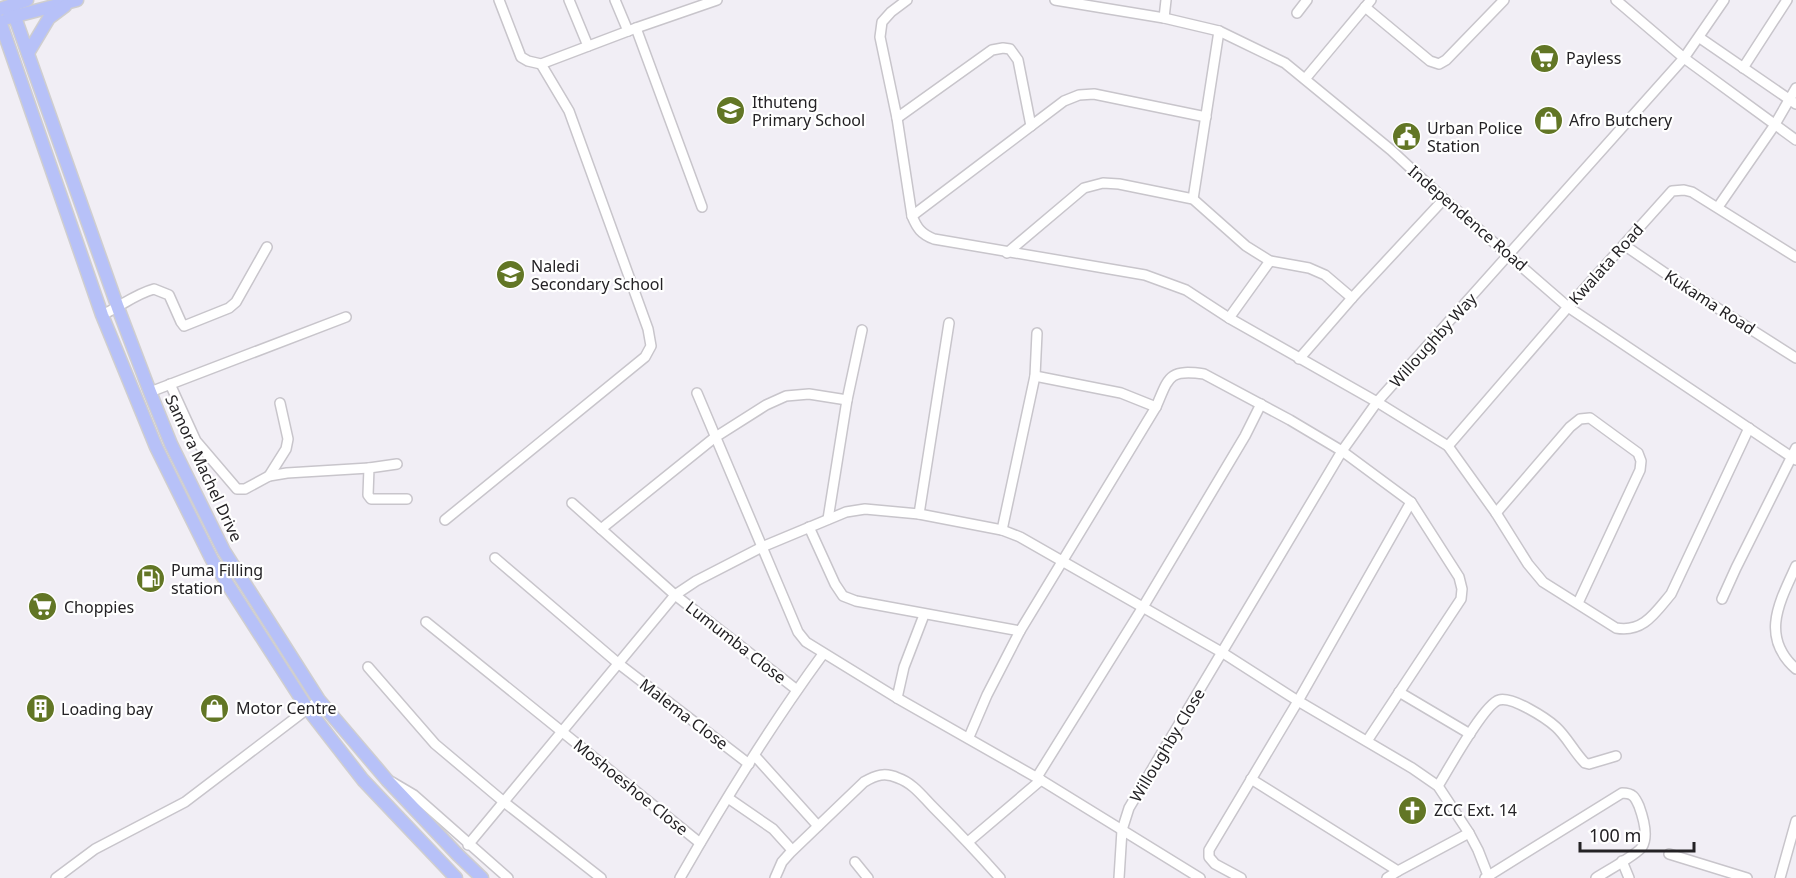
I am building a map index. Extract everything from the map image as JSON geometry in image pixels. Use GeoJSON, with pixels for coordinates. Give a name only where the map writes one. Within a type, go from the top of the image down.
{"type":"FeatureCollection","features":[{"type":"Feature","properties":{"kind":"main road"},"geometry":{"type":"LineString","coordinates":[[0,20],[8,10],[27,0]]}},
{"type":"Feature","properties":{"kind":"main road"},"geometry":{"type":"LineString","coordinates":[[8,10],[74,1]]}},
{"type":"Feature","properties":{"kind":"main road"},"geometry":{"type":"LineString","coordinates":[[28,53],[49,18],[74,1]]}},
{"type":"Feature","properties":{"kind":"main road","name":"Samora Machel Drive"},"geometry":{"type":"LineString","coordinates":[[8,10],[28,53],[150,392],[171,444],[224,552],[319,700],[387,780],[482,878]]}},
{"type":"Feature","properties":{"kind":"main road","name":"Samora Machel Drive"},"geometry":{"type":"LineString","coordinates":[[0,20],[102,315],[156,447],[212,560],[307,708],[363,780],[456,878]]}},
{"type":"Feature","properties":{"kind":"main road"},"geometry":{"type":"LineString","coordinates":[[0,46],[13,58]]}},
{"type":"Feature","properties":{"kind":"street"},"geometry":{"type":"LineString","coordinates":[[499,0],[518,52],[528,61],[541,63],[717,0]]}},
{"type":"Feature","properties":{"kind":"street"},"geometry":{"type":"LineString","coordinates":[[569,0],[588,46]]}},
{"type":"Feature","properties":{"kind":"street"},"geometry":{"type":"LineString","coordinates":[[615,0],[632,29],[702,207]]}},
{"type":"Feature","properties":{"kind":"street"},"geometry":{"type":"LineString","coordinates":[[907,0],[882,22],[880,36],[897,118],[912,216],[916,227],[923,234],[934,239],[1008,253],[1145,275],[1186,290],[1229,318],[1377,402],[1448,446],[1496,513],[1528,564],[1543,582],[1616,628],[1626,630],[1638,628],[1671,594],[1749,428]]}},
{"type":"Feature","properties":{"kind":"street","name":"Independence Road"},"geometry":{"type":"LineString","coordinates":[[1054,0],[1164,18],[1219,31],[1285,63],[1391,150],[1568,307],[1749,428],[1794,455]]}},
{"type":"Feature","properties":{"kind":"street"},"geometry":{"type":"LineString","coordinates":[[1164,18],[1166,0]]}},
{"type":"Feature","properties":{"kind":"street"},"geometry":{"type":"LineString","coordinates":[[1297,13],[1307,0]]}},
{"type":"Feature","properties":{"kind":"street"},"geometry":{"type":"LineString","coordinates":[[1305,79],[1368,4],[1430,61],[1439,64],[1446,60],[1504,0]]}},
{"type":"Feature","properties":{"kind":"street"},"geometry":{"type":"LineString","coordinates":[[1616,0],[1684,58],[1796,140]]}},
{"type":"Feature","properties":{"kind":"street","name":"Willoughby Way"},"geometry":{"type":"LineString","coordinates":[[1223,653],[1342,451],[1377,402],[1684,58],[1700,38],[1724,0]]}},
{"type":"Feature","properties":{"kind":"street"},"geometry":{"type":"LineString","coordinates":[[1743,68],[1786,0]]}},
{"type":"Feature","properties":{"kind":"street"},"geometry":{"type":"LineString","coordinates":[[1193,199],[1219,31]]}},
{"type":"Feature","properties":{"kind":"street"},"geometry":{"type":"LineString","coordinates":[[1700,38],[1792,102]]}},
{"type":"Feature","properties":{"kind":"street"},"geometry":{"type":"LineString","coordinates":[[897,118],[992,50],[1003,48],[1010,49],[1018,60],[1031,126]]}},
{"type":"Feature","properties":{"kind":"street"},"geometry":{"type":"LineString","coordinates":[[445,520],[645,357],[651,346],[648,329],[571,117],[541,63]]}},
{"type":"Feature","properties":{"kind":"street"},"geometry":{"type":"LineString","coordinates":[[1718,207],[1792,102],[1796,88]]}},
{"type":"Feature","properties":{"kind":"street"},"geometry":{"type":"LineString","coordinates":[[912,216],[1064,101],[1079,95],[1094,94],[1206,117]]}},
{"type":"Feature","properties":{"kind":"street"},"geometry":{"type":"LineString","coordinates":[[1008,253],[1084,188],[1103,183],[1119,184],[1193,199],[1246,246],[1270,261],[1309,268],[1324,275],[1352,298]]}},
{"type":"Feature","properties":{"kind":"street","name":"Kwalata Road"},"geometry":{"type":"LineString","coordinates":[[1448,446],[1672,191],[1692,192],[1796,257]]}},
{"type":"Feature","properties":{"kind":"street"},"geometry":{"type":"LineString","coordinates":[[1299,359],[1444,199]]}},
{"type":"Feature","properties":{"kind":"street","name":"Kukama Road"},"geometry":{"type":"LineString","coordinates":[[1624,245],[1796,358]]}},
{"type":"Feature","properties":{"kind":"street"},"geometry":{"type":"LineString","coordinates":[[102,315],[133,298],[154,290],[169,295],[184,326],[229,308],[236,302],[267,247]]}},
{"type":"Feature","properties":{"kind":"street"},"geometry":{"type":"LineString","coordinates":[[1229,318],[1270,261]]}},
{"type":"Feature","properties":{"kind":"street"},"geometry":{"type":"LineString","coordinates":[[150,392],[346,317]]}},
{"type":"Feature","properties":{"kind":"street"},"geometry":{"type":"LineString","coordinates":[[919,514],[949,323]]}},
{"type":"Feature","properties":{"kind":"street"},"geometry":{"type":"LineString","coordinates":[[828,519],[847,400],[862,330]]}},
{"type":"Feature","properties":{"kind":"street"},"geometry":{"type":"LineString","coordinates":[[1002,530],[1035,376],[1037,333]]}},
{"type":"Feature","properties":{"kind":"street"},"geometry":{"type":"LineString","coordinates":[[969,737],[987,695],[1020,631],[1156,407],[1168,379],[1176,373],[1189,372],[1204,374],[1342,451],[1411,502],[1459,577],[1462,589],[1461,599],[1367,741]]}},
{"type":"Feature","properties":{"kind":"street"},"geometry":{"type":"LineString","coordinates":[[1035,376],[1121,393],[1156,407]]}},
{"type":"Feature","properties":{"kind":"street"},"geometry":{"type":"LineString","coordinates":[[170,384],[196,441],[234,487],[245,489],[269,476],[291,472],[369,468],[397,464]]}},
{"type":"Feature","properties":{"kind":"street"},"geometry":{"type":"LineString","coordinates":[[697,393],[714,438],[798,632],[806,642],[897,698],[1039,778],[1200,878]]}},
{"type":"Feature","properties":{"kind":"street"},"geometry":{"type":"LineString","coordinates":[[601,529],[714,438],[766,405],[786,396],[809,394],[847,400]]}},
{"type":"Feature","properties":{"kind":"street"},"geometry":{"type":"LineString","coordinates":[[269,476],[288,445],[280,403]]}},
{"type":"Feature","properties":{"kind":"street"},"geometry":{"type":"LineString","coordinates":[[968,842],[1039,778],[1245,436],[1261,404]]}},
{"type":"Feature","properties":{"kind":"street"},"geometry":{"type":"LineString","coordinates":[[1496,513],[1570,427],[1580,419],[1590,418],[1638,453],[1641,461],[1640,470],[1578,603]]}},
{"type":"Feature","properties":{"kind":"street"},"geometry":{"type":"LineString","coordinates":[[1722,599],[1794,455]]}},
{"type":"Feature","properties":{"kind":"street"},"geometry":{"type":"LineString","coordinates":[[369,468],[369,498],[407,500]]}},
{"type":"Feature","properties":{"kind":"street"},"geometry":{"type":"LineString","coordinates":[[1241,878],[1215,864],[1209,857],[1209,850],[1298,701],[1411,502]]}},
{"type":"Feature","properties":{"kind":"street","name":"Lumumba Close"},"geometry":{"type":"LineString","coordinates":[[572,503],[675,595],[797,690]]}},
{"type":"Feature","properties":{"kind":"street"},"geometry":{"type":"LineString","coordinates":[[468,845],[675,595],[696,581],[762,547],[809,526],[865,508],[919,514],[1002,530],[1020,537],[1223,653],[1438,786],[1469,833],[1488,877],[1623,793],[1629,793],[1635,797],[1643,817],[1645,838],[1642,847],[1596,878]]}},
{"type":"Feature","properties":{"kind":"street"},"geometry":{"type":"LineString","coordinates":[[809,526],[835,584],[843,596],[856,601],[924,615],[1020,631]]}},
{"type":"Feature","properties":{"kind":"street","name":"Malema Close"},"geometry":{"type":"LineString","coordinates":[[495,558],[619,664],[752,760],[818,826]]}},
{"type":"Feature","properties":{"kind":"street"},"geometry":{"type":"LineString","coordinates":[[1796,566],[1774,622],[1776,641],[1784,656],[1796,669]]}},
{"type":"Feature","properties":{"kind":"street"},"geometry":{"type":"LineString","coordinates":[[897,698],[903,667],[924,615]]}},
{"type":"Feature","properties":{"kind":"street","name":"Moshoeshoe Close"},"geometry":{"type":"LineString","coordinates":[[426,622],[700,843]]}},
{"type":"Feature","properties":{"kind":"street","name":"Willoughby Close"},"geometry":{"type":"LineString","coordinates":[[1119,878],[1122,830],[1129,808],[1223,653]]}},
{"type":"Feature","properties":{"kind":"street"},"geometry":{"type":"LineString","coordinates":[[680,878],[752,760],[823,654]]}},
{"type":"Feature","properties":{"kind":"street"},"geometry":{"type":"LineString","coordinates":[[368,667],[428,738],[504,802],[601,878]]}},
{"type":"Feature","properties":{"kind":"street"},"geometry":{"type":"LineString","coordinates":[[1399,692],[1470,734]]}},
{"type":"Feature","properties":{"kind":"street"},"geometry":{"type":"LineString","coordinates":[[1438,786],[1470,734],[1491,705],[1499,699],[1510,700],[1542,716],[1558,729],[1585,763],[1589,764],[1616,756]]}},
{"type":"Feature","properties":{"kind":"street"},"geometry":{"type":"LineString","coordinates":[[56,878],[95,849],[184,802],[319,700]]}},
{"type":"Feature","properties":{"kind":"street"},"geometry":{"type":"LineString","coordinates":[[775,878],[782,862],[792,850],[864,783],[876,775],[886,775],[900,778],[911,785],[1000,878]]}},
{"type":"Feature","properties":{"kind":"street"},"geometry":{"type":"LineString","coordinates":[[1251,779],[1398,871]]}},
{"type":"Feature","properties":{"kind":"street"},"geometry":{"type":"LineString","coordinates":[[387,780],[414,795],[508,878]]}},
{"type":"Feature","properties":{"kind":"street"},"geometry":{"type":"LineString","coordinates":[[728,798],[773,829],[792,850]]}},
{"type":"Feature","properties":{"kind":"street"},"geometry":{"type":"LineString","coordinates":[[1780,878],[1796,821]]}},
{"type":"Feature","properties":{"kind":"street"},"geometry":{"type":"LineString","coordinates":[[1387,878],[1469,833]]}},
{"type":"Feature","properties":{"kind":"street"},"geometry":{"type":"LineString","coordinates":[[1669,854],[1746,878]]}},
{"type":"Feature","properties":{"kind":"street"},"geometry":{"type":"LineString","coordinates":[[1622,861],[1629,878]]}},
{"type":"Feature","properties":{"kind":"street"},"geometry":{"type":"LineString","coordinates":[[855,862],[868,878]]}},
{"type":"Feature","properties":{"kind":"place","name":"Payless"},"geometry":{"type":"Point","coordinates":[1545,58]}},
{"type":"Feature","properties":{"kind":"place","name":"Ithuteng Primary School"},"geometry":{"type":"Point","coordinates":[731,111]}},
{"type":"Feature","properties":{"kind":"place","name":"Afro Butchery"},"geometry":{"type":"Point","coordinates":[1548,120]}},
{"type":"Feature","properties":{"kind":"place","name":"Urban Police Station"},"geometry":{"type":"Point","coordinates":[1406,137]}},
{"type":"Feature","properties":{"kind":"place","name":"Naledi Secondary School"},"geometry":{"type":"Point","coordinates":[510,275]}},
{"type":"Feature","properties":{"kind":"place","name":"Puma Filling station"},"geometry":{"type":"Point","coordinates":[150,579]}},
{"type":"Feature","properties":{"kind":"place","name":"Choppies"},"geometry":{"type":"Point","coordinates":[43,607]}},
{"type":"Feature","properties":{"kind":"place","name":"Motor Centre"},"geometry":{"type":"Point","coordinates":[215,708]}},
{"type":"Feature","properties":{"kind":"place","name":"Loading bay"},"geometry":{"type":"Point","coordinates":[40,709]}},
{"type":"Feature","properties":{"kind":"place","name":"ZCC Ext. 14"},"geometry":{"type":"Point","coordinates":[1413,810]}}]}
